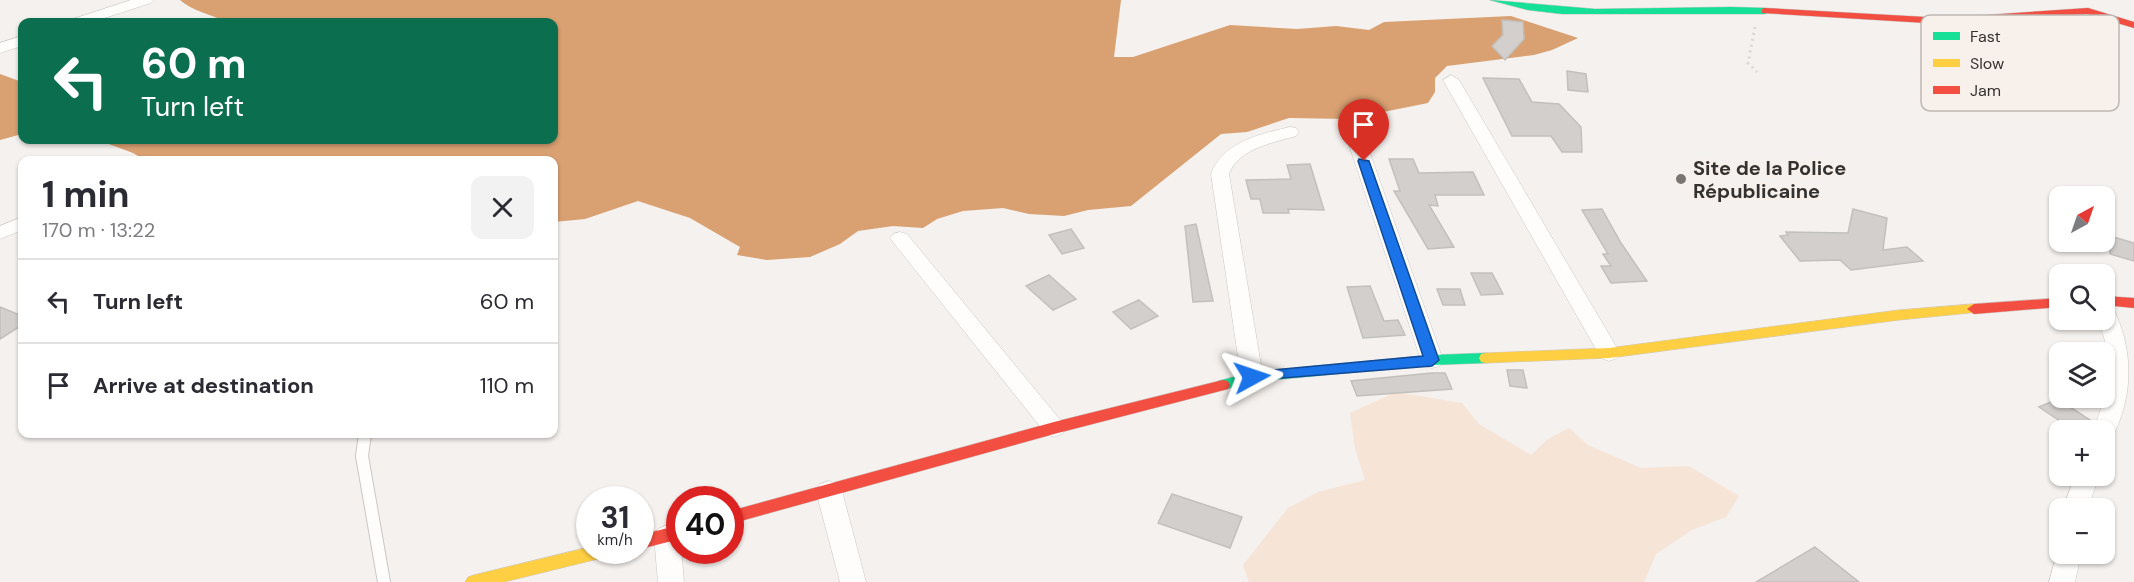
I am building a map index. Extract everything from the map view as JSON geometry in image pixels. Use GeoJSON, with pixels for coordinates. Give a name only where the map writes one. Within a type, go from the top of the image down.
{"type":"FeatureCollection","features":[{"type":"Feature","properties":{"kind":"street"},"geometry":{"type":"LineString","coordinates":[[90,18],[146,0]]}},
{"type":"Feature","properties":{"kind":"street"},"geometry":{"type":"LineString","coordinates":[[1495,0],[1522,7],[1572,12],[1685,8],[1921,20]]}},
{"type":"Feature","properties":{"kind":"street"},"geometry":{"type":"LineString","coordinates":[[2012,15],[2070,10],[2088,11],[2100,15]]}},
{"type":"Feature","properties":{"kind":"street"},"geometry":{"type":"LineString","coordinates":[[2119,21],[2134,26]]}},
{"type":"Feature","properties":{"kind":"street"},"geometry":{"type":"LineString","coordinates":[[0,48],[18,42]]}},
{"type":"Feature","properties":{"kind":"street"},"geometry":{"type":"LineString","coordinates":[[1451,80],[1609,353]]}},
{"type":"Feature","properties":{"kind":"street"},"geometry":{"type":"LineString","coordinates":[[1252,377],[1220,174],[1227,159],[1237,152],[1290,132]]}},
{"type":"Feature","properties":{"kind":"street"},"geometry":{"type":"LineString","coordinates":[[1356,139],[1432,360]]}},
{"type":"Feature","properties":{"kind":"street"},"geometry":{"type":"LineString","coordinates":[[900,238],[1054,428]]}},
{"type":"Feature","properties":{"kind":"street"},"geometry":{"type":"LineString","coordinates":[[2115,301],[2134,303]]}},
{"type":"Feature","properties":{"kind":"street"},"geometry":{"type":"LineString","coordinates":[[744,514],[1054,428],[1252,377],[1432,360],[1609,353],[1899,315],[2049,303]]}},
{"type":"Feature","properties":{"kind":"street"},"geometry":{"type":"LineString","coordinates":[[2108,420],[2122,382],[2122,354],[2115,330]]}},
{"type":"Feature","properties":{"kind":"street"},"geometry":{"type":"LineString","coordinates":[[829,491],[853,582]]}},
{"type":"Feature","properties":{"kind":"street"},"geometry":{"type":"LineString","coordinates":[[478,582],[576,558]]}},
{"type":"Feature","properties":{"kind":"street"},"geometry":{"type":"LineString","coordinates":[[671,582],[672,564]]}},
{"type":"Feature","properties":{"kind":"street"},"geometry":{"type":"LineString","coordinates":[[2062,582],[2066,564]]}},
{"type":"Feature","properties":{"kind":"lane"},"geometry":{"type":"LineString","coordinates":[[364,438],[362,456],[384,582]]}},
{"type":"Feature","properties":{"kind":"path"},"geometry":{"type":"LineString","coordinates":[[1757,72],[1748,63],[1758,12]]}},
{"type":"Feature","properties":{"kind":"shaded area"},"geometry":{"type":"Polygon","coordinates":[[[180,0],[1121,0],[1114,57],[1133,57],[1230,25],[1297,29],[1336,26],[1369,30],[1384,22],[1511,16],[1578,38],[1552,50],[1534,55],[1447,66],[1435,78],[1435,92],[1428,103],[1348,119],[1289,118],[1247,132],[1221,134],[1131,206],[1088,210],[1064,216],[1029,214],[1003,208],[963,211],[937,219],[923,228],[893,226],[858,231],[840,244],[810,257],[767,260],[737,255],[740,247],[690,218],[638,201],[585,219],[558,222],[558,156],[138,156],[109,144],[558,144],[558,18],[216,18],[190,7],[180,0]]]}},
{"type":"Feature","properties":{"kind":"shaded area"},"geometry":{"type":"Polygon","coordinates":[[[0,74],[18,81],[18,135],[0,140],[0,74]]]}},
{"type":"Feature","properties":{"kind":"shaded area"},"geometry":{"type":"Polygon","coordinates":[[[1396,392],[1462,403],[1479,424],[1531,455],[1548,439],[1569,428],[1588,445],[1641,468],[1689,466],[1739,496],[1726,517],[1692,530],[1656,554],[1644,582],[1249,582],[1243,565],[1288,508],[1318,492],[1365,480],[1355,449],[1350,413],[1396,392]]]}},
{"type":"Feature","properties":{"kind":"building"},"geometry":{"type":"Polygon","coordinates":[[[1502,20],[1523,22],[1524,39],[1505,60],[1492,46],[1503,35],[1502,20]]]}},
{"type":"Feature","properties":{"kind":"building"},"geometry":{"type":"Polygon","coordinates":[[[1567,71],[1586,74],[1588,92],[1568,90],[1567,71]]]}},
{"type":"Feature","properties":{"kind":"building"},"geometry":{"type":"Polygon","coordinates":[[[1483,78],[1519,79],[1532,102],[1559,104],[1581,127],[1582,152],[1562,152],[1551,136],[1512,136],[1483,78]]]}},
{"type":"Feature","properties":{"kind":"building"},"geometry":{"type":"Polygon","coordinates":[[[1389,159],[1413,159],[1419,173],[1473,172],[1484,195],[1435,195],[1438,206],[1429,205],[1454,247],[1428,249],[1394,191],[1400,191],[1389,159]]]}},
{"type":"Feature","properties":{"kind":"building"},"geometry":{"type":"Polygon","coordinates":[[[1310,164],[1324,210],[1288,209],[1289,213],[1263,213],[1260,199],[1251,199],[1246,180],[1291,179],[1287,165],[1310,164]]]}},
{"type":"Feature","properties":{"kind":"building"},"geometry":{"type":"Polygon","coordinates":[[[1602,209],[1621,243],[1647,281],[1611,283],[1601,266],[1611,266],[1603,254],[1608,254],[1582,210],[1602,209]]]}},
{"type":"Feature","properties":{"kind":"building"},"geometry":{"type":"Polygon","coordinates":[[[1853,209],[1887,218],[1883,250],[1907,247],[1923,261],[1851,270],[1840,260],[1800,261],[1780,236],[1788,235],[1786,232],[1848,233],[1853,209]]]}},
{"type":"Feature","properties":{"kind":"building"},"geometry":{"type":"Polygon","coordinates":[[[1196,224],[1213,301],[1193,302],[1185,226],[1196,224]]]}},
{"type":"Feature","properties":{"kind":"building"},"geometry":{"type":"Polygon","coordinates":[[[1071,229],[1084,248],[1062,254],[1049,235],[1071,229]]]}},
{"type":"Feature","properties":{"kind":"building"},"geometry":{"type":"Polygon","coordinates":[[[2115,237],[2134,243],[2134,261],[2110,254],[2110,252],[2115,252],[2115,237]]]}},
{"type":"Feature","properties":{"kind":"building"},"geometry":{"type":"Polygon","coordinates":[[[1471,273],[1492,273],[1503,294],[1481,295],[1471,273]]]}},
{"type":"Feature","properties":{"kind":"building"},"geometry":{"type":"Polygon","coordinates":[[[1049,275],[1076,299],[1053,310],[1026,286],[1049,275]]]}},
{"type":"Feature","properties":{"kind":"building"},"geometry":{"type":"Polygon","coordinates":[[[1370,286],[1384,321],[1398,320],[1405,335],[1363,338],[1347,287],[1370,286]]]}},
{"type":"Feature","properties":{"kind":"building"},"geometry":{"type":"Polygon","coordinates":[[[1437,289],[1460,289],[1465,305],[1443,305],[1437,289]]]}},
{"type":"Feature","properties":{"kind":"building"},"geometry":{"type":"Polygon","coordinates":[[[1139,300],[1158,316],[1131,329],[1113,312],[1139,300]]]}},
{"type":"Feature","properties":{"kind":"building"},"geometry":{"type":"Polygon","coordinates":[[[0,307],[18,314],[18,328],[0,339],[0,307]]]}},
{"type":"Feature","properties":{"kind":"building"},"geometry":{"type":"Polygon","coordinates":[[[1507,370],[1523,370],[1527,388],[1510,386],[1507,370]]]}},
{"type":"Feature","properties":{"kind":"building"},"geometry":{"type":"Polygon","coordinates":[[[1445,373],[1452,389],[1357,396],[1351,381],[1445,373]]]}},
{"type":"Feature","properties":{"kind":"building"},"geometry":{"type":"Polygon","coordinates":[[[2049,403],[2049,408],[2072,408],[2090,420],[2058,420],[2039,407],[2049,403]]]}},
{"type":"Feature","properties":{"kind":"building"},"geometry":{"type":"Polygon","coordinates":[[[1172,494],[1242,517],[1230,548],[1158,523],[1172,494]]]}},
{"type":"Feature","properties":{"kind":"building"},"geometry":{"type":"Polygon","coordinates":[[[1815,547],[1859,582],[1756,582],[1815,547]]]}},
{"type":"Feature","properties":{"kind":"traffic: fast"},"geometry":{"type":"LineString","coordinates":[[1495,0],[1562,11],[1765,11]]}},
{"type":"Feature","properties":{"kind":"traffic: fast"},"geometry":{"type":"LineString","coordinates":[[1223,385],[1252,377],[1432,360],[1486,358]]}},
{"type":"Feature","properties":{"kind":"traffic: slow"},"geometry":{"type":"LineString","coordinates":[[1486,358],[1609,353],[1899,315],[1974,309]]}},
{"type":"Feature","properties":{"kind":"traffic: slow"},"geometry":{"type":"LineString","coordinates":[[474,582],[576,557]]}},
{"type":"Feature","properties":{"kind":"traffic: jam"},"geometry":{"type":"LineString","coordinates":[[1765,11],[1921,20]]}},
{"type":"Feature","properties":{"kind":"traffic: jam"},"geometry":{"type":"LineString","coordinates":[[2030,15],[2088,11],[2101,15]]}},
{"type":"Feature","properties":{"kind":"traffic: jam"},"geometry":{"type":"LineString","coordinates":[[2119,20],[2134,25]]}},
{"type":"Feature","properties":{"kind":"traffic: jam"},"geometry":{"type":"LineString","coordinates":[[2115,301],[2134,303]]}},
{"type":"Feature","properties":{"kind":"traffic: jam"},"geometry":{"type":"LineString","coordinates":[[1974,309],[2049,303]]}},
{"type":"Feature","properties":{"kind":"traffic: jam"},"geometry":{"type":"LineString","coordinates":[[744,514],[1054,428],[1223,385]]}},
{"type":"Feature","properties":{"kind":"traffic: jam"},"geometry":{"type":"LineString","coordinates":[[654,538],[666,536]]}},
{"type":"Feature","properties":{"kind":"place","name":"Site de la Police Républicaine"},"geometry":{"type":"Point","coordinates":[1681,179]}},
{"type":"Feature","properties":{"kind":"route"},"geometry":{"type":"LineString","coordinates":[[1252,377],[1432,360],[1364,161]]}}]}
